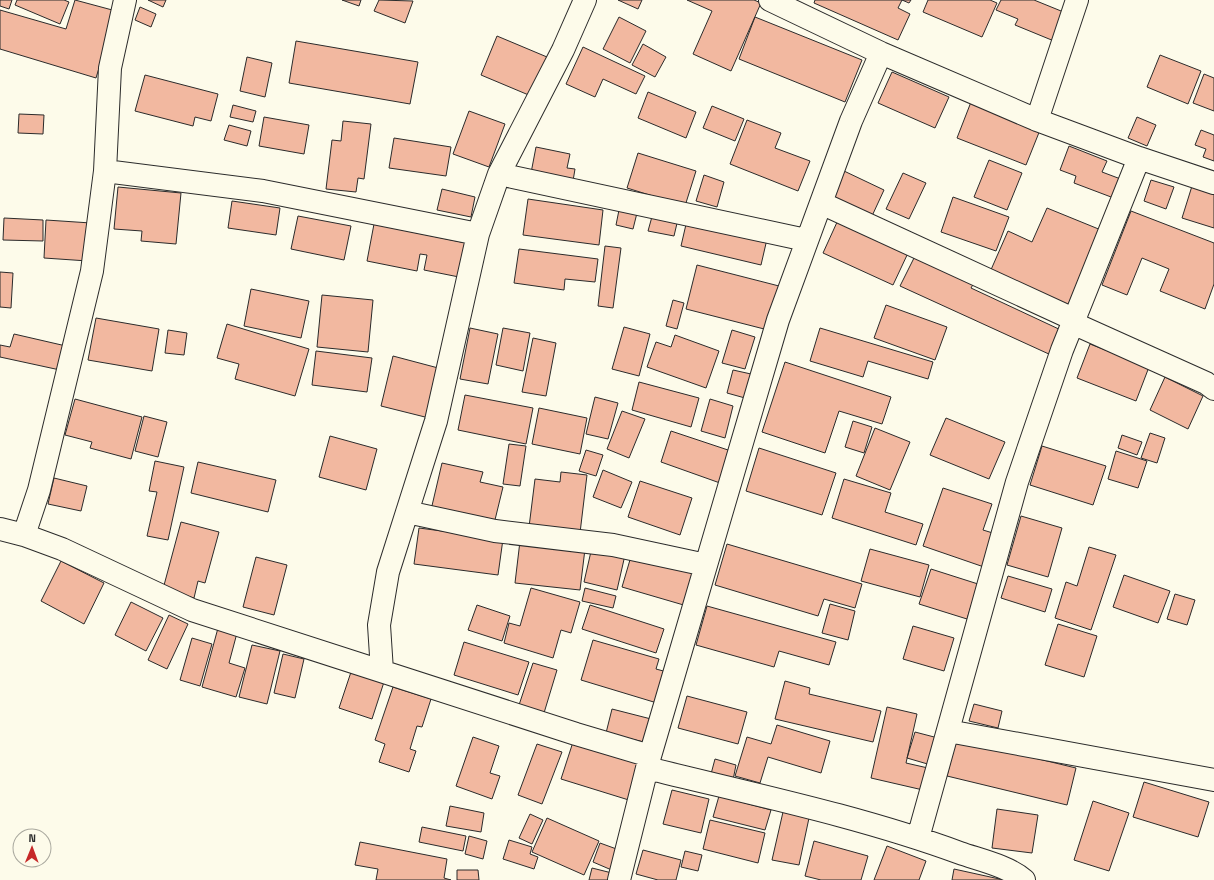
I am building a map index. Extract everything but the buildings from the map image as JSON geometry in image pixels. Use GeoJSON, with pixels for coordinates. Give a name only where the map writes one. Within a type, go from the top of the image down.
{"type":"FeatureCollection","features":[{"type":"Feature","properties":{"kind":"street"},"geometry":{"type":"LineString","coordinates":[[24,535],[39,490],[92,271],[105,171],[110,68],[125,0]]}},
{"type":"Feature","properties":{"kind":"street"},"geometry":{"type":"LineString","coordinates":[[382,671],[379,625],[388,572],[436,421],[478,234],[499,174],[563,50],[585,0]]}},
{"type":"Feature","properties":{"kind":"street"},"geometry":{"type":"LineString","coordinates":[[770,0],[881,53],[1037,120],[1139,158],[1214,183]]}},
{"type":"Feature","properties":{"kind":"street"},"geometry":{"type":"LineString","coordinates":[[1037,120],[1077,0]]}},
{"type":"Feature","properties":{"kind":"street"},"geometry":{"type":"LineString","coordinates":[[619,880],[649,762],[778,320],[806,240],[851,121],[881,53]]}},
{"type":"Feature","properties":{"kind":"street"},"geometry":{"type":"LineString","coordinates":[[918,838],[1016,482],[1062,350],[1139,158]]}},
{"type":"Feature","properties":{"kind":"street"},"geometry":{"type":"LineString","coordinates":[[105,171],[263,191],[478,234]]}},
{"type":"Feature","properties":{"kind":"street"},"geometry":{"type":"LineString","coordinates":[[499,174],[806,240]]}},
{"type":"Feature","properties":{"kind":"street"},"geometry":{"type":"LineString","coordinates":[[820,203],[1070,318],[1077,325],[1206,383],[1214,389]]}},
{"type":"Feature","properties":{"kind":"street"},"geometry":{"type":"LineString","coordinates":[[407,512],[495,531],[613,545],[706,565]]}},
{"type":"Feature","properties":{"kind":"street"},"geometry":{"type":"LineString","coordinates":[[0,529],[24,535],[62,549],[192,610],[576,734],[649,762],[918,838],[1010,871],[1024,880]]}},
{"type":"Feature","properties":{"kind":"street"},"geometry":{"type":"LineString","coordinates":[[948,730],[1214,780]]}}]}
